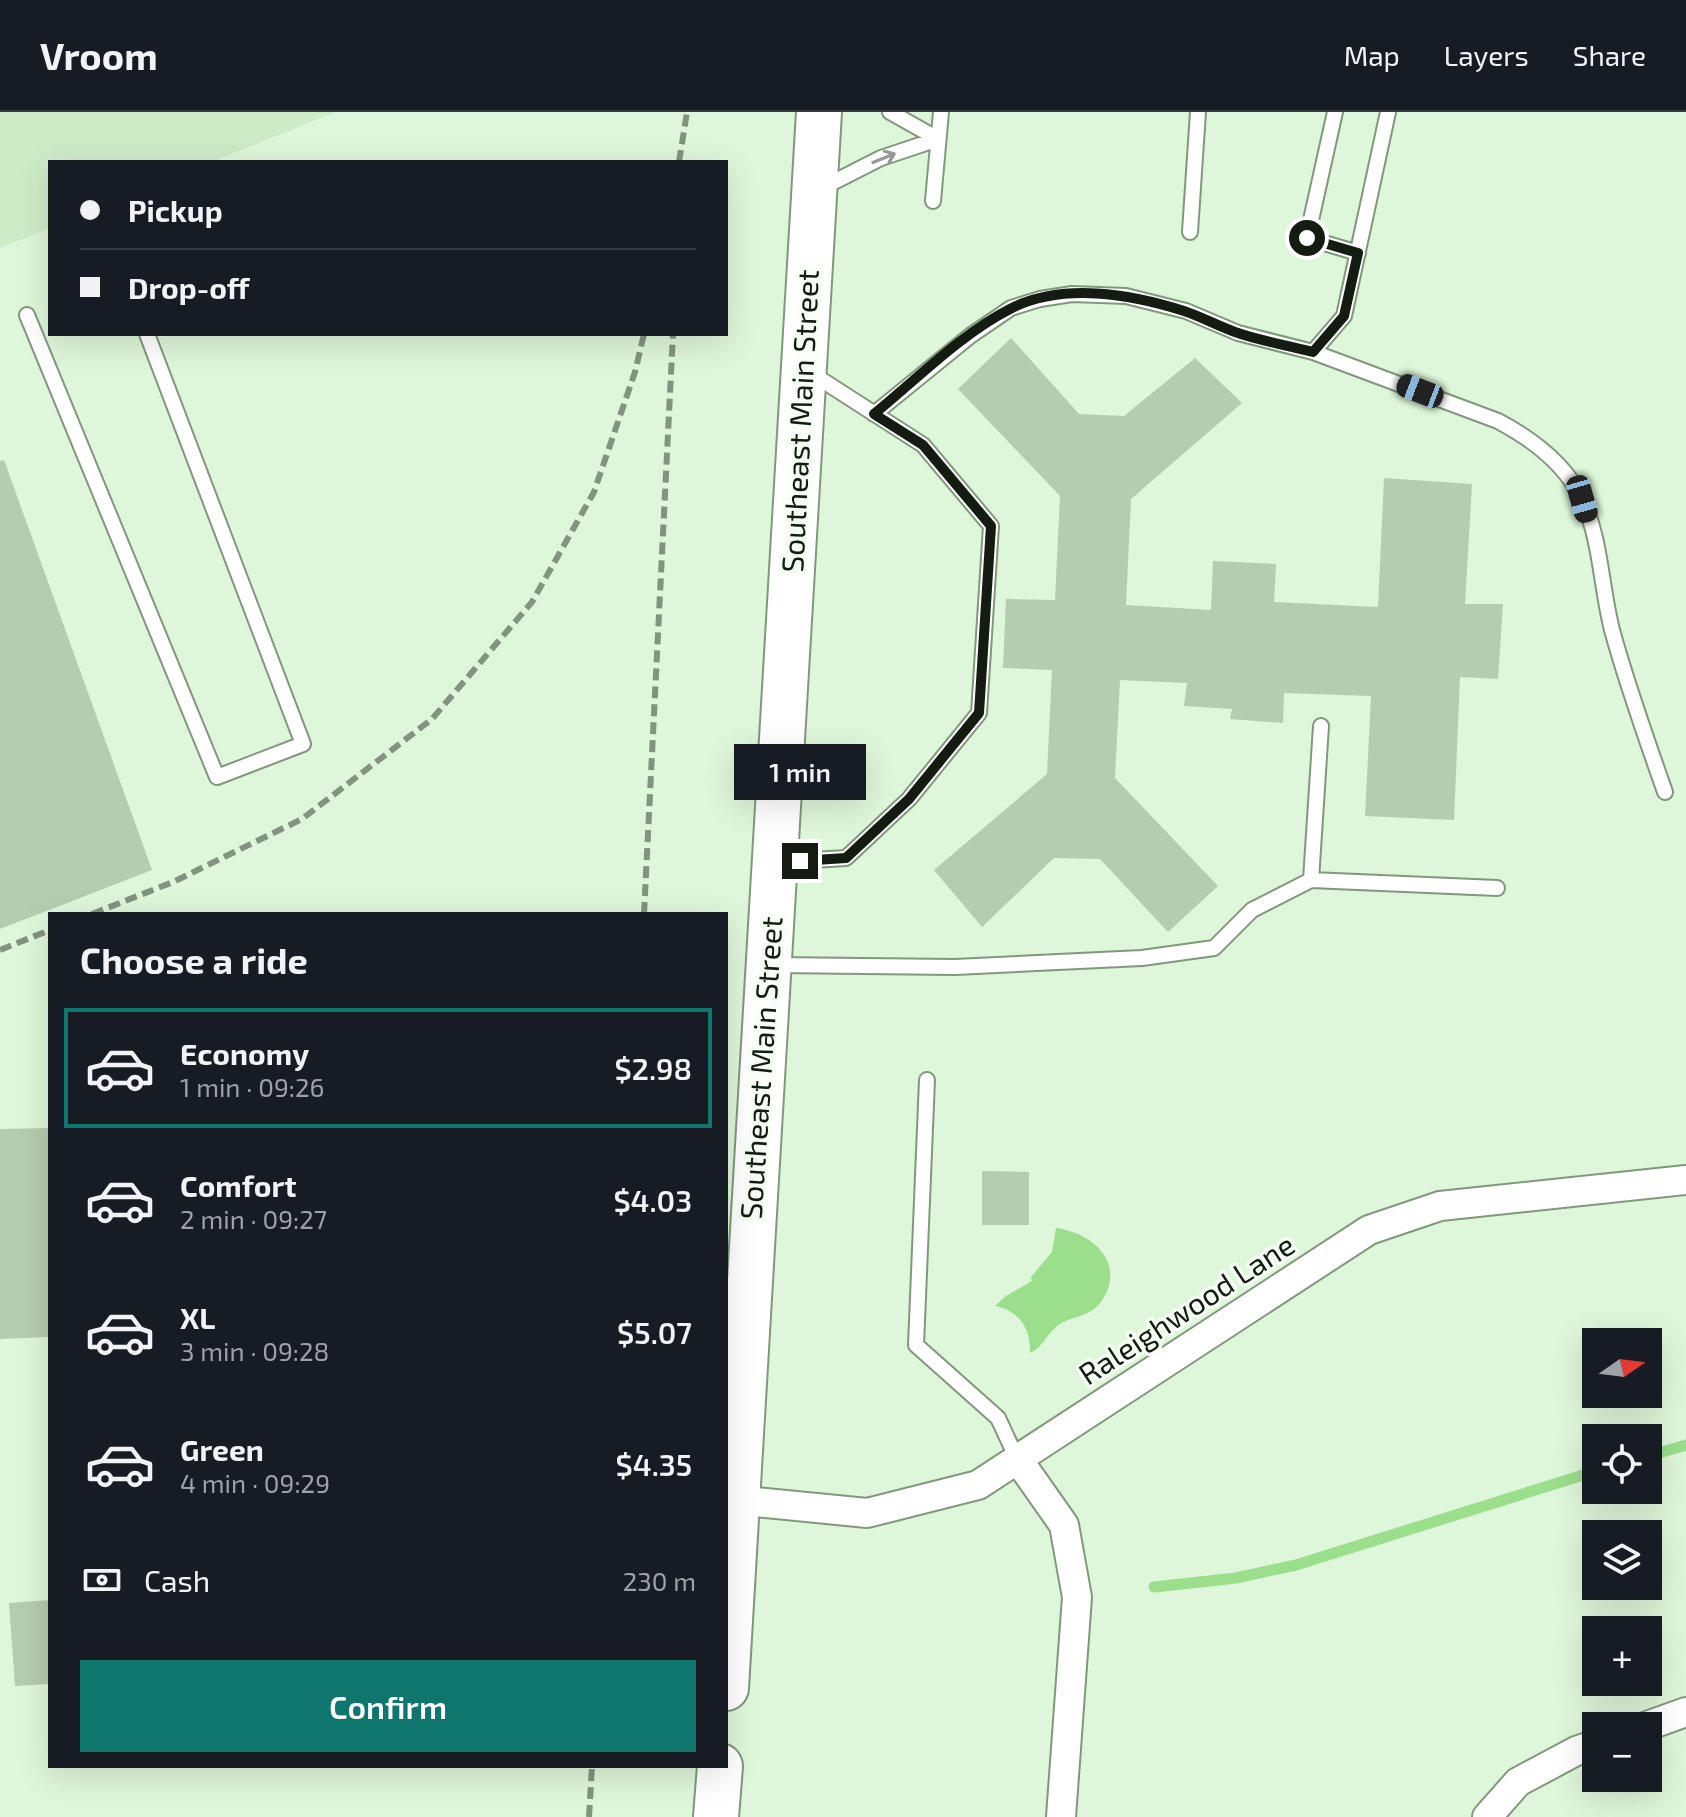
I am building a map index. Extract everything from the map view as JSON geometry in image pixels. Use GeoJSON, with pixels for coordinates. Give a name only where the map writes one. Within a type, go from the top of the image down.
{"type":"FeatureCollection","features":[{"type":"Feature","properties":{"kind":"main road","name":"Southeast Main Street"},"geometry":{"type":"LineString","coordinates":[[728,1646],[819,112]]}},
{"type":"Feature","properties":{"kind":"main road"},"geometry":{"type":"LineString","coordinates":[[716,1817],[720,1768]]}},
{"type":"Feature","properties":{"kind":"street","name":"Raleighwood Lane"},"geometry":{"type":"LineString","coordinates":[[735,1500],[867,1513],[978,1485],[1369,1230],[1440,1206],[1686,1180]]}},
{"type":"Feature","properties":{"kind":"street"},"geometry":{"type":"LineString","coordinates":[[1019,1461],[1064,1525],[1077,1597],[1061,1817]]}},
{"type":"Feature","properties":{"kind":"street"},"geometry":{"type":"LineString","coordinates":[[1662,1721],[1686,1712]]}},
{"type":"Feature","properties":{"kind":"street"},"geometry":{"type":"LineString","coordinates":[[1487,1817],[1518,1782],[1582,1751]]}},
{"type":"Feature","properties":{"kind":"lane"},"geometry":{"type":"LineString","coordinates":[[890,112],[938,139]]}},
{"type":"Feature","properties":{"kind":"lane"},"geometry":{"type":"LineString","coordinates":[[933,201],[941,112]]}},
{"type":"Feature","properties":{"kind":"lane"},"geometry":{"type":"LineString","coordinates":[[1190,232],[1198,112]]}},
{"type":"Feature","properties":{"kind":"lane"},"geometry":{"type":"LineString","coordinates":[[1335,112],[1307,238],[1358,253]]}},
{"type":"Feature","properties":{"kind":"lane"},"geometry":{"type":"LineString","coordinates":[[1313,352],[1344,316],[1388,112]]}},
{"type":"Feature","properties":{"kind":"lane"},"geometry":{"type":"LineString","coordinates":[[814,192],[881,158],[938,139]]}},
{"type":"Feature","properties":{"kind":"lane"},"geometry":{"type":"LineString","coordinates":[[874,414],[970,336],[1011,308],[1072,294],[1126,296],[1186,311],[1238,333],[1313,352],[1498,421],[1525,436],[1554,460],[1582,499],[1598,556],[1611,627],[1665,792]]}},
{"type":"Feature","properties":{"kind":"lane"},"geometry":{"type":"LineString","coordinates":[[27,315],[217,777],[303,744],[148,336]]}},
{"type":"Feature","properties":{"kind":"lane"},"geometry":{"type":"LineString","coordinates":[[774,862],[846,858],[909,799],[979,713],[991,526],[923,445],[804,368]]}},
{"type":"Feature","properties":{"kind":"lane"},"geometry":{"type":"LineString","coordinates":[[1311,880],[1321,726]]}},
{"type":"Feature","properties":{"kind":"lane"},"geometry":{"type":"LineString","coordinates":[[768,965],[955,967],[1142,958],[1214,948],[1252,910],[1311,880],[1497,888]]}},
{"type":"Feature","properties":{"kind":"lane"},"geometry":{"type":"LineString","coordinates":[[927,1080],[916,1345],[998,1418],[1019,1461]]}},
{"type":"Feature","properties":{"kind":"shaded area"},"geometry":{"type":"Polygon","coordinates":[[[0,112],[335,112],[217,160],[48,160],[48,229],[0,248],[0,112]]]}},
{"type":"Feature","properties":{"kind":"shaded area"},"geometry":{"type":"Polygon","coordinates":[[[1056,1228],[1083,1236],[1103,1253],[1110,1276],[1108,1289],[1095,1308],[1061,1323],[1030,1353],[1022,1322],[1011,1312],[995,1306],[1032,1281],[1031,1277],[1052,1252],[1056,1228]]]}},
{"type":"Feature","properties":{"kind":"building"},"geometry":{"type":"Polygon","coordinates":[[[1011,338],[1079,414],[1124,416],[1195,358],[1242,403],[1131,499],[1126,605],[1211,610],[1213,561],[1276,564],[1274,602],[1378,607],[1384,478],[1472,484],[1465,604],[1503,604],[1498,679],[1460,677],[1454,820],[1365,816],[1371,696],[1284,693],[1283,723],[1230,719],[1232,709],[1184,706],[1187,683],[1120,680],[1115,778],[1218,886],[1168,932],[1100,859],[1054,858],[982,927],[934,870],[1047,774],[1052,670],[1003,668],[1006,599],[1055,600],[1060,496],[958,389],[1011,338]]]}},
{"type":"Feature","properties":{"kind":"building"},"geometry":{"type":"Polygon","coordinates":[[[4,460],[152,870],[0,929],[0,461],[4,460]]]}},
{"type":"Feature","properties":{"kind":"building"},"geometry":{"type":"Polygon","coordinates":[[[48,1128],[48,1337],[0,1339],[0,1129],[48,1128]]]}},
{"type":"Feature","properties":{"kind":"building"},"geometry":{"type":"Polygon","coordinates":[[[982,1171],[1029,1172],[1029,1225],[982,1225],[982,1171]]]}},
{"type":"Feature","properties":{"kind":"building"},"geometry":{"type":"Polygon","coordinates":[[[48,1600],[48,1684],[15,1686],[9,1603],[48,1600]]]}},
{"type":"Feature","properties":{"kind":"waterway"},"geometry":{"type":"LineString","coordinates":[[1662,1452],[1686,1445]]}},
{"type":"Feature","properties":{"kind":"waterway"},"geometry":{"type":"LineString","coordinates":[[1154,1587],[1236,1578],[1296,1565],[1582,1475]]}},
{"type":"Feature","properties":{"kind":"railway"},"geometry":{"type":"LineString","coordinates":[[679,160],[687,112]]}},
{"type":"Feature","properties":{"kind":"railway"},"geometry":{"type":"LineString","coordinates":[[97,912],[173,882],[302,819],[432,719],[532,602],[594,492],[635,372],[644,336]]}},
{"type":"Feature","properties":{"kind":"railway"},"geometry":{"type":"LineString","coordinates":[[644,912],[673,336]]}},
{"type":"Feature","properties":{"kind":"railway"},"geometry":{"type":"LineString","coordinates":[[0,950],[48,931]]}},
{"type":"Feature","properties":{"kind":"railway"},"geometry":{"type":"LineString","coordinates":[[589,1817],[592,1768]]}},
{"type":"Feature","properties":{"kind":"route"},"geometry":{"type":"LineString","coordinates":[[800,861],[846,858],[909,799],[979,713],[991,526],[923,445],[874,414],[970,336],[1011,308],[1072,294],[1126,296],[1186,311],[1238,333],[1313,352],[1344,316],[1358,253],[1307,238]]}}]}
